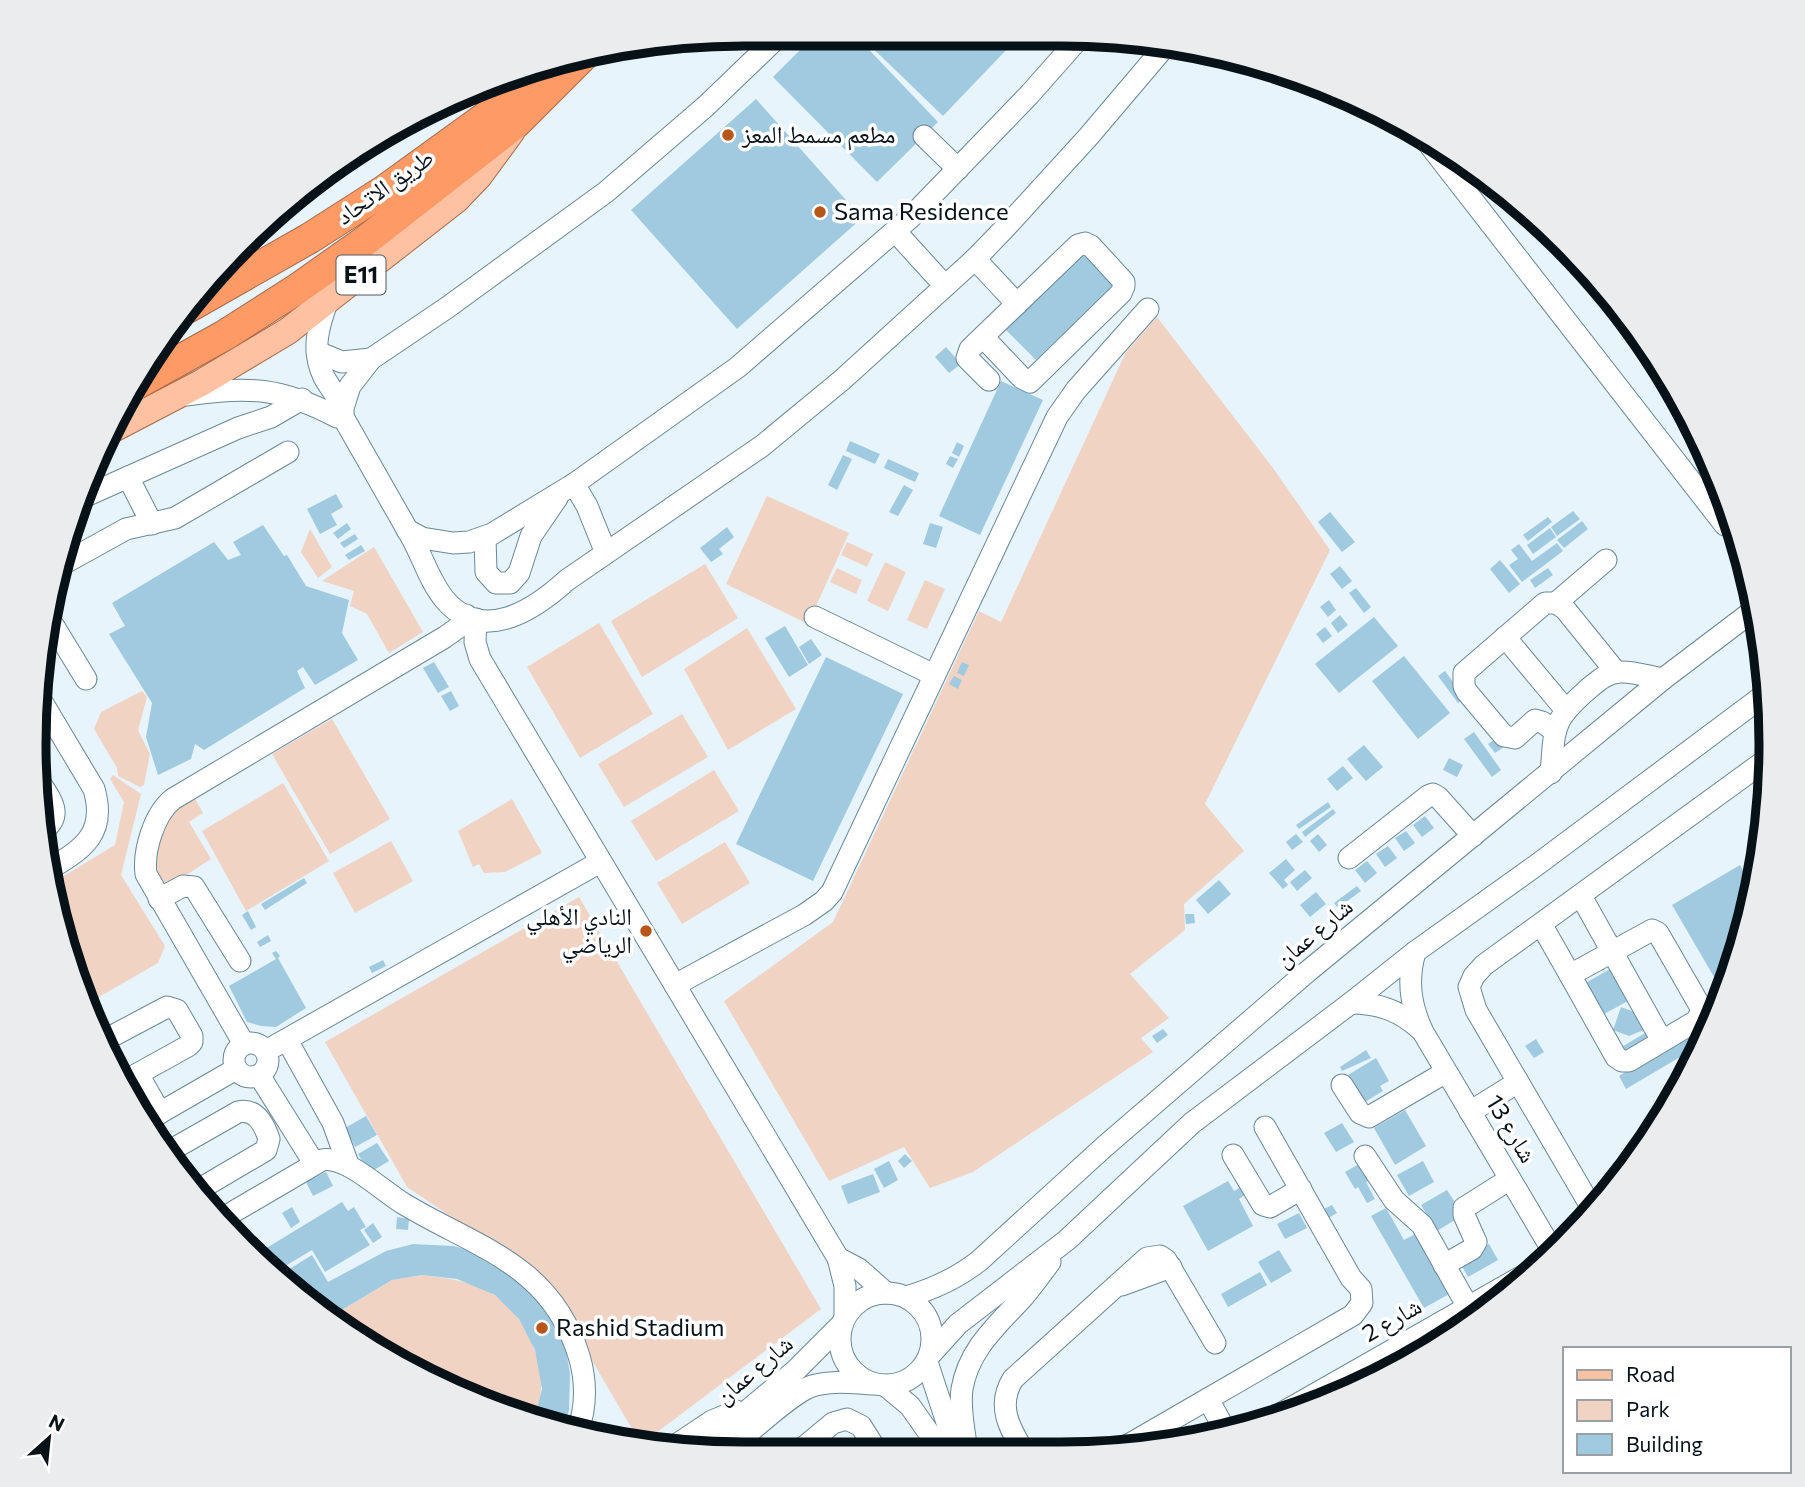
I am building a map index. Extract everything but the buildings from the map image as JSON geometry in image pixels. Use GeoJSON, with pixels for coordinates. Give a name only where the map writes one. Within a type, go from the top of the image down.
{"type":"FeatureCollection","features":[{"type":"Feature","properties":{"kind":"highway"},"geometry":{"type":"LineString","coordinates":[[150,377],[225,335],[297,289],[413,205],[516,123],[572,67]]}},
{"type":"Feature","properties":{"kind":"highway","name":"طريق الاتحاد"},"geometry":{"type":"LineString","coordinates":[[209,296],[310,238],[385,190],[543,75]]}},
{"type":"Feature","properties":{"kind":"main road","name":"E11"},"geometry":{"type":"LineString","coordinates":[[123,424],[245,358],[328,300],[456,200],[499,151],[516,123]]}},
{"type":"Feature","properties":{"kind":"street"},"geometry":{"type":"LineString","coordinates":[[179,396],[223,389],[270,391],[302,399],[337,416],[343,413],[350,386],[371,359],[448,307],[606,192],[706,106],[768,46]]}},
{"type":"Feature","properties":{"kind":"street"},"geometry":{"type":"LineString","coordinates":[[412,539],[422,538],[445,543],[469,542],[485,537],[567,488],[738,368],[895,232],[958,169],[1072,46]]}},
{"type":"Feature","properties":{"kind":"street"},"geometry":{"type":"LineString","coordinates":[[328,300],[318,329],[317,352],[323,374],[430,576],[445,600],[471,617],[491,621],[516,615],[537,603],[789,425],[975,259],[1072,155],[1160,52]]}},
{"type":"Feature","properties":{"kind":"street"},"geometry":{"type":"LineString","coordinates":[[924,136],[958,169]]}},
{"type":"Feature","properties":{"kind":"street"},"geometry":{"type":"LineString","coordinates":[[1439,157],[1722,520]]}},
{"type":"Feature","properties":{"kind":"street"},"geometry":{"type":"LineString","coordinates":[[895,232],[945,286]]}},
{"type":"Feature","properties":{"kind":"street"},"geometry":{"type":"LineString","coordinates":[[983,337],[1022,378],[1030,382],[1121,293],[1124,282],[1091,246],[1082,243],[970,349],[967,358],[989,380]]}},
{"type":"Feature","properties":{"kind":"street"},"geometry":{"type":"LineString","coordinates":[[975,259],[1017,304]]}},
{"type":"Feature","properties":{"kind":"street"},"geometry":{"type":"LineString","coordinates":[[675,985],[804,915],[832,892],[1057,417],[1076,390],[1148,309]]}},
{"type":"Feature","properties":{"kind":"street"},"geometry":{"type":"LineString","coordinates":[[317,352],[342,362],[371,359]]}},
{"type":"Feature","properties":{"kind":"street"},"geometry":{"type":"LineString","coordinates":[[238,428],[247,410],[243,389]]}},
{"type":"Feature","properties":{"kind":"street"},"geometry":{"type":"LineString","coordinates":[[93,493],[238,428],[271,417],[302,399]]}},
{"type":"Feature","properties":{"kind":"street"},"geometry":{"type":"LineString","coordinates":[[70,560],[115,534],[133,527],[175,518],[288,453]]}},
{"type":"Feature","properties":{"kind":"street"},"geometry":{"type":"LineString","coordinates":[[128,477],[152,524]]}},
{"type":"Feature","properties":{"kind":"street"},"geometry":{"type":"LineString","coordinates":[[567,488],[587,506],[614,548]]}},
{"type":"Feature","properties":{"kind":"street"},"geometry":{"type":"LineString","coordinates":[[485,537],[486,572],[496,583],[510,583],[519,573],[531,536],[567,488]]}},
{"type":"Feature","properties":{"kind":"street"},"geometry":{"type":"LineString","coordinates":[[412,539],[451,589],[469,602],[479,605],[513,605],[567,580]]}},
{"type":"Feature","properties":{"kind":"street"},"geometry":{"type":"LineString","coordinates":[[1556,603],[1606,560]]}},
{"type":"Feature","properties":{"kind":"street"},"geometry":{"type":"LineString","coordinates":[[1555,731],[1535,720],[1518,736],[1507,737],[1464,687],[1464,673],[1545,603],[1556,603],[1565,609],[1616,673]]}},
{"type":"Feature","properties":{"kind":"street","name":"شارع عمان"},"geometry":{"type":"LineString","coordinates":[[896,1295],[943,1285],[979,1261],[1104,1147],[1225,1043],[1663,679],[1747,615]]}},
{"type":"Feature","properties":{"kind":"street"},"geometry":{"type":"LineString","coordinates":[[471,617],[480,659],[838,1258],[845,1286],[841,1350],[845,1362],[862,1379],[880,1385],[910,1406],[935,1442]]}},
{"type":"Feature","properties":{"kind":"street"},"geometry":{"type":"LineString","coordinates":[[244,1044],[146,874],[145,859],[159,817],[169,802],[445,637],[471,617]]}},
{"type":"Feature","properties":{"kind":"street"},"geometry":{"type":"LineString","coordinates":[[815,617],[934,675]]}},
{"type":"Feature","properties":{"kind":"street"},"geometry":{"type":"LineString","coordinates":[[55,628],[86,679]]}},
{"type":"Feature","properties":{"kind":"street"},"geometry":{"type":"LineString","coordinates":[[1505,637],[1565,709]]}},
{"type":"Feature","properties":{"kind":"street"},"geometry":{"type":"LineString","coordinates":[[1551,773],[1555,731],[1565,709],[1601,678],[1616,673],[1663,679]]}},
{"type":"Feature","properties":{"kind":"street"},"geometry":{"type":"LineString","coordinates":[[880,1385],[905,1382],[914,1377],[972,1312],[1067,1240],[1192,1124],[1415,952],[1758,700]]}},
{"type":"Feature","properties":{"kind":"street"},"geometry":{"type":"LineString","coordinates":[[47,710],[94,789],[98,804],[98,820],[93,835],[83,847],[56,865]]}},
{"type":"Feature","properties":{"kind":"street"},"geometry":{"type":"LineString","coordinates":[[1588,1201],[1476,1010],[1469,987],[1484,965],[1758,774]]}},
{"type":"Feature","properties":{"kind":"street"},"geometry":{"type":"LineString","coordinates":[[47,794],[55,810],[50,825]]}},
{"type":"Feature","properties":{"kind":"street"},"geometry":{"type":"LineString","coordinates":[[1349,858],[1433,794],[1473,836]]}},
{"type":"Feature","properties":{"kind":"street"},"geometry":{"type":"LineString","coordinates":[[266,1051],[600,862]]}},
{"type":"Feature","properties":{"kind":"street"},"geometry":{"type":"LineString","coordinates":[[159,900],[183,886],[194,887],[240,961]]}},
{"type":"Feature","properties":{"kind":"street"},"geometry":{"type":"LineString","coordinates":[[1581,895],[1662,1041]]}},
{"type":"Feature","properties":{"kind":"street"},"geometry":{"type":"LineString","coordinates":[[1541,924],[1570,975],[1618,1059],[1629,1061],[1696,1021],[1701,1013],[1700,1006],[1655,931],[1646,931],[1570,975]]}},
{"type":"Feature","properties":{"kind":"street","name":"شارع 13"},"geometry":{"type":"LineString","coordinates":[[1415,952],[1410,986],[1414,1010],[1423,1032],[1548,1243]]}},
{"type":"Feature","properties":{"kind":"street","name":"شارع 13"},"geometry":{"type":"LineString","coordinates":[[1352,1003],[1390,1009],[1423,1032]]}},
{"type":"Feature","properties":{"kind":"street"},"geometry":{"type":"LineString","coordinates":[[110,1037],[164,1008],[171,1007],[177,1010],[192,1036],[190,1044],[131,1077]]}},
{"type":"Feature","properties":{"kind":"street"},"geometry":{"type":"LineString","coordinates":[[287,1040],[333,1123],[348,1164]]}},
{"type":"Feature","properties":{"kind":"street"},"geometry":{"type":"LineString","coordinates":[[256,1043],[266,1051],[268,1065],[259,1075],[251,1078],[242,1076],[236,1069],[234,1055],[244,1044],[256,1043]]}},
{"type":"Feature","properties":{"kind":"street"},"geometry":{"type":"LineString","coordinates":[[154,1117],[236,1069]]}},
{"type":"Feature","properties":{"kind":"street"},"geometry":{"type":"LineString","coordinates":[[1342,1085],[1360,1113],[1369,1117],[1446,1072]]}},
{"type":"Feature","properties":{"kind":"street"},"geometry":{"type":"LineString","coordinates":[[259,1075],[314,1163]]}},
{"type":"Feature","properties":{"kind":"street"},"geometry":{"type":"LineString","coordinates":[[1470,1112],[1518,1082]]}},
{"type":"Feature","properties":{"kind":"street"},"geometry":{"type":"LineString","coordinates":[[175,1148],[238,1112],[251,1112],[258,1117],[270,1139],[266,1150],[205,1186]]}},
{"type":"Feature","properties":{"kind":"street"},"geometry":{"type":"LineString","coordinates":[[1142,1437],[1353,1315],[1362,1303],[1361,1289],[1351,1278],[1265,1127]]}},
{"type":"Feature","properties":{"kind":"street"},"geometry":{"type":"LineString","coordinates":[[1233,1154],[1263,1205],[1270,1207],[1301,1189]]}},
{"type":"Feature","properties":{"kind":"street"},"geometry":{"type":"LineString","coordinates":[[1365,1156],[1394,1200],[1422,1225],[1468,1307]]}},
{"type":"Feature","properties":{"kind":"street"},"geometry":{"type":"LineString","coordinates":[[229,1214],[314,1163],[330,1158],[348,1164],[377,1187],[417,1212],[502,1256],[525,1273],[546,1294],[563,1317],[582,1365],[585,1390],[581,1422]]}},
{"type":"Feature","properties":{"kind":"street"},"geometry":{"type":"LineString","coordinates":[[1444,1265],[1472,1249],[1476,1242],[1464,1215],[1464,1208],[1510,1179]]}},
{"type":"Feature","properties":{"kind":"street"},"geometry":{"type":"LineString","coordinates":[[966,1442],[962,1391],[971,1359],[985,1338],[1028,1290],[1067,1240]]}},
{"type":"Feature","properties":{"kind":"street"},"geometry":{"type":"LineString","coordinates":[[1018,1442],[1005,1413],[1008,1387],[1020,1372],[1147,1258],[1160,1256],[1171,1267],[1215,1343]]}},
{"type":"Feature","properties":{"kind":"street"},"geometry":{"type":"LineString","coordinates":[[838,1258],[923,1312],[932,1333],[928,1359],[954,1442]]}},
{"type":"Feature","properties":{"kind":"street"},"geometry":{"type":"LineString","coordinates":[[843,1320],[863,1299],[896,1295]]}},
{"type":"Feature","properties":{"kind":"street","name":"شارع 2"},"geometry":{"type":"LineString","coordinates":[[1320,1391],[1487,1296]]}},
{"type":"Feature","properties":{"kind":"street","name":"شارع عمان"},"geometry":{"type":"LineString","coordinates":[[711,1441],[796,1370],[843,1320]]}},
{"type":"Feature","properties":{"kind":"street","name":"شارع عمان"},"geometry":{"type":"LineString","coordinates":[[739,1442],[811,1386],[880,1385]]}},
{"type":"Feature","properties":{"kind":"street"},"geometry":{"type":"LineString","coordinates":[[1208,1399],[1221,1423]]}},
{"type":"Feature","properties":{"kind":"street"},"geometry":{"type":"LineString","coordinates":[[685,1439],[727,1413],[748,1408]]}},
{"type":"Feature","properties":{"kind":"street"},"geometry":{"type":"LineString","coordinates":[[810,1442],[833,1423],[847,1419],[860,1426],[871,1442]]}},
{"type":"Feature","properties":{"kind":"green space"},"geometry":{"type":"Polygon","coordinates":[[[1157,317],[1273,468],[1330,550],[1205,804],[1244,851],[1184,904],[1185,930],[1130,974],[1169,1018],[1141,1038],[1153,1052],[973,1172],[930,1188],[904,1147],[829,1181],[724,1001],[833,922],[979,611],[1001,622],[1126,352],[1157,317]]]}},
{"type":"Feature","properties":{"kind":"green space"},"geometry":{"type":"Polygon","coordinates":[[[767,496],[849,533],[808,624],[726,584],[767,496]]]}},
{"type":"Feature","properties":{"kind":"green space"},"geometry":{"type":"Polygon","coordinates":[[[310,529],[332,567],[318,578],[301,552],[310,529]]]}},
{"type":"Feature","properties":{"kind":"green space"},"geometry":{"type":"Polygon","coordinates":[[[847,542],[873,554],[867,567],[841,555],[847,542]]]}},
{"type":"Feature","properties":{"kind":"green space"},"geometry":{"type":"Polygon","coordinates":[[[374,547],[423,632],[389,653],[367,614],[350,606],[354,591],[322,581],[374,547]]]}},
{"type":"Feature","properties":{"kind":"green space"},"geometry":{"type":"Polygon","coordinates":[[[885,562],[906,572],[888,611],[867,601],[885,562]]]}},
{"type":"Feature","properties":{"kind":"green space"},"geometry":{"type":"Polygon","coordinates":[[[705,564],[738,618],[642,677],[611,621],[705,564]]]}},
{"type":"Feature","properties":{"kind":"green space"},"geometry":{"type":"Polygon","coordinates":[[[837,568],[862,580],[856,594],[830,582],[837,568]]]}},
{"type":"Feature","properties":{"kind":"green space"},"geometry":{"type":"Polygon","coordinates":[[[925,580],[945,589],[927,629],[907,620],[925,580]]]}},
{"type":"Feature","properties":{"kind":"green space"},"geometry":{"type":"Polygon","coordinates":[[[599,623],[653,714],[580,758],[527,667],[599,623]]]}},
{"type":"Feature","properties":{"kind":"green space"},"geometry":{"type":"Polygon","coordinates":[[[747,628],[796,709],[728,750],[684,669],[747,628]]]}},
{"type":"Feature","properties":{"kind":"green space"},"geometry":{"type":"Polygon","coordinates":[[[142,691],[147,697],[138,730],[150,754],[144,785],[140,787],[118,776],[117,768],[94,729],[101,712],[142,691]]]}},
{"type":"Feature","properties":{"kind":"green space"},"geometry":{"type":"Polygon","coordinates":[[[682,714],[708,757],[624,807],[598,764],[682,714]]]}},
{"type":"Feature","properties":{"kind":"green space"},"geometry":{"type":"Polygon","coordinates":[[[332,719],[390,819],[330,854],[272,754],[332,719]]]}},
{"type":"Feature","properties":{"kind":"green space"},"geometry":{"type":"Polygon","coordinates":[[[714,770],[739,811],[656,861],[631,821],[714,770]]]}},
{"type":"Feature","properties":{"kind":"green space"},"geometry":{"type":"Polygon","coordinates":[[[113,775],[141,794],[121,875],[165,946],[158,963],[95,999],[69,924],[59,879],[115,845],[124,802],[110,779],[113,775]]]}},
{"type":"Feature","properties":{"kind":"green space"},"geometry":{"type":"Polygon","coordinates":[[[283,783],[329,861],[246,911],[202,831],[283,783]]]}},
{"type":"Feature","properties":{"kind":"green space"},"geometry":{"type":"Polygon","coordinates":[[[193,795],[203,813],[189,822],[211,859],[171,885],[164,884],[153,868],[164,821],[193,795]]]}},
{"type":"Feature","properties":{"kind":"green space"},"geometry":{"type":"Polygon","coordinates":[[[512,799],[542,853],[505,872],[484,873],[479,864],[473,867],[458,831],[512,799]]]}},
{"type":"Feature","properties":{"kind":"green space"},"geometry":{"type":"Polygon","coordinates":[[[391,841],[413,881],[355,913],[333,873],[391,841]]]}},
{"type":"Feature","properties":{"kind":"green space"},"geometry":{"type":"Polygon","coordinates":[[[725,842],[750,883],[682,924],[657,883],[725,842]]]}},
{"type":"Feature","properties":{"kind":"green space"},"geometry":{"type":"Polygon","coordinates":[[[579,897],[821,1309],[652,1436],[634,1433],[545,1280],[407,1187],[325,1042],[579,897]]]}},
{"type":"Feature","properties":{"kind":"green space"},"geometry":{"type":"Polygon","coordinates":[[[422,1275],[450,1279],[477,1286],[504,1303],[514,1312],[529,1336],[538,1362],[541,1392],[537,1410],[435,1370],[394,1348],[339,1312],[392,1280],[422,1275]]]}},
{"type":"Feature","properties":{"kind":"place","name":"مطعم مسمط المعز"},"geometry":{"type":"Point","coordinates":[728,135]}},
{"type":"Feature","properties":{"kind":"place","name":"Sama Residence"},"geometry":{"type":"Point","coordinates":[820,212]}},
{"type":"Feature","properties":{"kind":"place","name":"النادي الأهلي الرياضي"},"geometry":{"type":"Point","coordinates":[646,931]}},
{"type":"Feature","properties":{"kind":"place","name":"Rashid Stadium"},"geometry":{"type":"Point","coordinates":[542,1328]}}]}
